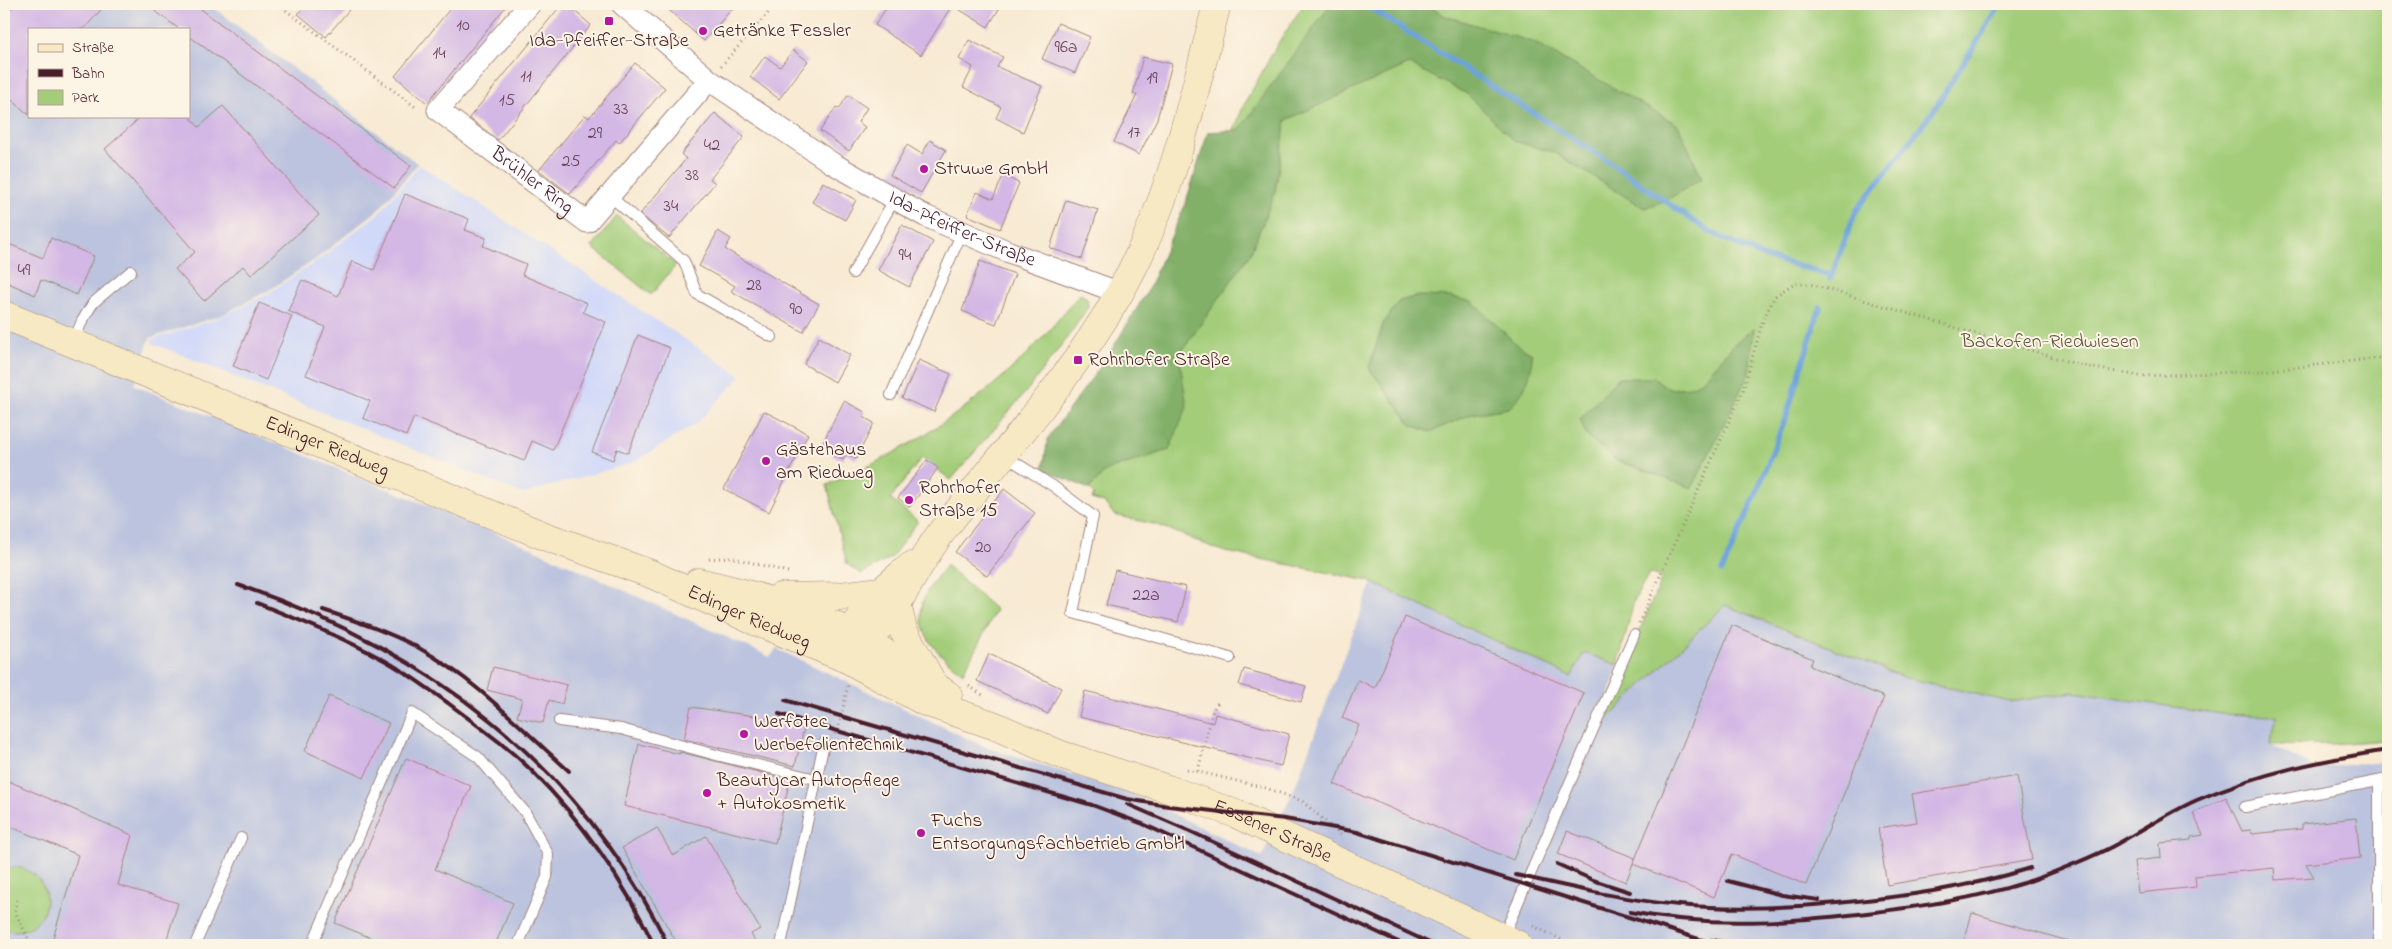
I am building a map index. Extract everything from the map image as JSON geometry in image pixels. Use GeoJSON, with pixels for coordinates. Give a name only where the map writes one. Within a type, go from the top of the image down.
{"type":"FeatureCollection","features":[{"type":"Feature","properties":{"kind":"main road"},"geometry":{"type":"LineString","coordinates":[[854,653],[889,597],[1078,360],[1120,293],[1156,216],[1176,158],[1217,4]]}},
{"type":"Feature","properties":{"kind":"main road","name":"Edinger Riedweg"},"geometry":{"type":"LineString","coordinates":[[4,315],[547,537],[651,574],[750,619],[854,653]]}},
{"type":"Feature","properties":{"kind":"main road","name":"Edinger Riedweg"},"geometry":{"type":"LineString","coordinates":[[651,574],[698,582],[762,597],[854,653]]}},
{"type":"Feature","properties":{"kind":"main road"},"geometry":{"type":"LineString","coordinates":[[762,597],[889,597]]}},
{"type":"Feature","properties":{"kind":"main road"},"geometry":{"type":"LineString","coordinates":[[889,597],[903,630],[934,686]]}},
{"type":"Feature","properties":{"kind":"main road","name":"Essener Straße"},"geometry":{"type":"LineString","coordinates":[[854,653],[934,686],[993,725]]}},
{"type":"Feature","properties":{"kind":"main road","name":"Essener Straße"},"geometry":{"type":"LineString","coordinates":[[854,653],[925,702],[993,725],[1059,754],[1168,789],[1236,814],[1511,933]]}},
{"type":"Feature","properties":{"kind":"street"},"geometry":{"type":"LineString","coordinates":[[438,110],[530,4]]}},
{"type":"Feature","properties":{"kind":"street","name":"Ida-Pfeiffer-Straße"},"geometry":{"type":"LineString","coordinates":[[622,4],[710,80],[832,163],[925,216],[1008,252],[1120,293]]}},
{"type":"Feature","properties":{"kind":"street","name":"Brühler Ring"},"geometry":{"type":"LineString","coordinates":[[438,110],[586,222],[710,80]]}},
{"type":"Feature","properties":{"kind":"lane"},"geometry":{"type":"LineString","coordinates":[[610,196],[684,261],[696,294],[772,337]]}},
{"type":"Feature","properties":{"kind":"lane"},"geometry":{"type":"LineString","coordinates":[[853,272],[895,198]]}},
{"type":"Feature","properties":{"kind":"lane"},"geometry":{"type":"LineString","coordinates":[[891,395],[962,232]]}},
{"type":"Feature","properties":{"kind":"lane"},"geometry":{"type":"LineString","coordinates":[[72,344],[82,321],[93,303],[131,271]]}},
{"type":"Feature","properties":{"kind":"lane"},"geometry":{"type":"LineString","coordinates":[[1003,454],[1054,486],[1093,516],[1073,614],[1230,658]]}},
{"type":"Feature","properties":{"kind":"lane"},"geometry":{"type":"LineString","coordinates":[[1511,933],[1634,636]]}},
{"type":"Feature","properties":{"kind":"lane"},"geometry":{"type":"LineString","coordinates":[[312,945],[412,712],[478,757],[525,812],[548,854],[547,877],[518,945]]}},
{"type":"Feature","properties":{"kind":"lane"},"geometry":{"type":"LineString","coordinates":[[559,721],[622,729],[720,756],[816,779]]}},
{"type":"Feature","properties":{"kind":"lane"},"geometry":{"type":"LineString","coordinates":[[780,945],[824,743]]}},
{"type":"Feature","properties":{"kind":"lane"},"geometry":{"type":"LineString","coordinates":[[2245,807],[2384,780],[2379,945]]}},
{"type":"Feature","properties":{"kind":"lane"},"geometry":{"type":"LineString","coordinates":[[195,945],[241,838]]}},
{"type":"Feature","properties":{"kind":"path"},"geometry":{"type":"LineString","coordinates":[[280,4],[422,112],[438,110]]}},
{"type":"Feature","properties":{"kind":"path"},"geometry":{"type":"LineString","coordinates":[[710,80],[776,4]]}},
{"type":"Feature","properties":{"kind":"path"},"geometry":{"type":"LineString","coordinates":[[1634,636],[1743,390],[1763,320],[1775,296],[1793,284],[1810,284],[2083,366],[2140,376],[2262,371],[2388,357]]}},
{"type":"Feature","properties":{"kind":"path"},"geometry":{"type":"LineString","coordinates":[[701,560],[730,557],[792,573]]}},
{"type":"Feature","properties":{"kind":"path"},"geometry":{"type":"LineString","coordinates":[[824,743],[838,730],[854,653]]}},
{"type":"Feature","properties":{"kind":"path"},"geometry":{"type":"LineString","coordinates":[[966,684],[987,698]]}},
{"type":"Feature","properties":{"kind":"path"},"geometry":{"type":"LineString","coordinates":[[1198,772],[1213,710],[1219,701]]}},
{"type":"Feature","properties":{"kind":"path"},"geometry":{"type":"LineString","coordinates":[[1179,767],[1266,788],[1302,802],[1331,826]]}},
{"type":"Feature","properties":{"kind":"path"},"geometry":{"type":"LineString","coordinates":[[17,900],[15,912],[29,940]]}},
{"type":"Feature","properties":{"kind":"path"},"geometry":{"type":"LineString","coordinates":[[1511,933],[1574,945]]}},
{"type":"Feature","properties":{"kind":"shaded area"},"geometry":{"type":"Polygon","coordinates":[[[4,4],[209,4],[418,164],[378,210],[316,259],[271,289],[222,315],[150,338],[134,385],[520,543],[770,657],[777,649],[988,748],[1128,792],[1262,857],[1294,789],[1373,579],[1618,665],[1599,727],[1725,605],[1903,677],[2151,681],[2279,709],[2270,745],[2316,768],[2388,761],[2388,945],[4,945],[4,4]]]}},
{"type":"Feature","properties":{"kind":"shaded area"},"geometry":{"type":"Polygon","coordinates":[[[420,165],[741,376],[697,423],[635,462],[523,494],[152,343],[152,339],[216,319],[267,294],[314,263],[379,213],[420,165]]]}},
{"type":"Feature","properties":{"kind":"green space","name":"Backofen-Riedwiesen"},"geometry":{"type":"Polygon","coordinates":[[[1304,4],[2388,4],[2388,740],[2332,744],[2270,745],[2277,716],[2221,714],[2073,692],[2010,702],[1903,677],[1725,605],[1598,728],[1662,578],[1649,573],[1634,601],[1618,665],[1584,653],[1571,677],[1369,581],[1222,551],[1158,525],[1115,515],[1104,503],[1092,499],[1094,494],[1089,489],[1100,477],[1243,107],[1277,45],[1304,4]]]}},
{"type":"Feature","properties":{"kind":"green space"},"geometry":{"type":"Polygon","coordinates":[[[1331,4],[1427,4],[1445,16],[1533,42],[1678,125],[1702,178],[1667,200],[1644,208],[1553,152],[1514,141],[1467,94],[1409,64],[1286,120],[1275,193],[1250,254],[1179,355],[1187,407],[1169,450],[1107,470],[1089,489],[1043,469],[1048,438],[1106,359],[1148,290],[1185,205],[1208,132],[1239,130],[1331,4]]]}},
{"type":"Feature","properties":{"kind":"green space"},"geometry":{"type":"Polygon","coordinates":[[[617,216],[676,265],[651,295],[592,247],[617,216]]]}},
{"type":"Feature","properties":{"kind":"green space"},"geometry":{"type":"Polygon","coordinates":[[[1080,294],[1087,298],[1088,307],[1072,331],[1029,388],[951,480],[922,458],[890,499],[918,521],[891,558],[861,574],[847,564],[827,485],[911,443],[964,408],[1013,368],[1047,333],[1080,294]]]}},
{"type":"Feature","properties":{"kind":"green space"},"geometry":{"type":"Polygon","coordinates":[[[1419,296],[1451,297],[1473,302],[1516,344],[1532,354],[1529,377],[1523,390],[1509,408],[1472,414],[1430,432],[1411,425],[1369,368],[1383,324],[1399,301],[1419,296]]]}},
{"type":"Feature","properties":{"kind":"green space"},"geometry":{"type":"Polygon","coordinates":[[[1754,328],[1749,373],[1692,488],[1616,460],[1586,435],[1580,419],[1618,378],[1654,378],[1669,389],[1691,387],[1705,378],[1734,344],[1754,328]]]}},
{"type":"Feature","properties":{"kind":"green space"},"geometry":{"type":"Polygon","coordinates":[[[946,565],[996,610],[963,673],[931,643],[922,624],[921,613],[925,596],[946,565]]]}},
{"type":"Feature","properties":{"kind":"green space"},"geometry":{"type":"Polygon","coordinates":[[[18,867],[33,874],[42,884],[46,896],[45,908],[40,919],[31,927],[19,931],[4,929],[4,869],[18,867]]]}},
{"type":"Feature","properties":{"kind":"building"},"geometry":{"type":"Polygon","coordinates":[[[15,4],[106,4],[85,28],[28,28],[28,114],[4,93],[4,17],[15,4]]]}},
{"type":"Feature","properties":{"kind":"building"},"geometry":{"type":"Polygon","coordinates":[[[146,4],[194,4],[411,166],[394,188],[190,37],[190,28],[178,28],[146,4]]]}},
{"type":"Feature","properties":{"kind":"building"},"geometry":{"type":"Polygon","coordinates":[[[306,4],[354,4],[326,37],[298,14],[306,4]]]}},
{"type":"Feature","properties":{"kind":"building"},"geometry":{"type":"Polygon","coordinates":[[[454,4],[508,4],[427,103],[395,76],[454,4]]]}},
{"type":"Feature","properties":{"kind":"building"},"geometry":{"type":"Polygon","coordinates":[[[562,4],[566,4],[591,25],[498,140],[469,118],[562,4]]]}},
{"type":"Feature","properties":{"kind":"building","name":"Getränke Fessler"},"geometry":{"type":"Polygon","coordinates":[[[662,4],[736,4],[704,41],[662,4]]]}},
{"type":"Feature","properties":{"kind":"building"},"geometry":{"type":"Polygon","coordinates":[[[889,4],[1002,4],[988,27],[952,5],[921,55],[875,25],[889,4]]]}},
{"type":"Feature","properties":{"kind":"building"},"geometry":{"type":"Polygon","coordinates":[[[1058,23],[1090,37],[1075,73],[1042,59],[1058,23]]]}},
{"type":"Feature","properties":{"kind":"building"},"geometry":{"type":"Polygon","coordinates":[[[969,40],[1003,57],[997,67],[1042,86],[1023,132],[996,118],[1001,107],[963,87],[973,67],[959,59],[969,40]]]}},
{"type":"Feature","properties":{"kind":"building"},"geometry":{"type":"Polygon","coordinates":[[[793,50],[808,61],[779,99],[750,77],[765,56],[780,67],[793,50]]]}},
{"type":"Feature","properties":{"kind":"building"},"geometry":{"type":"Polygon","coordinates":[[[1143,57],[1172,64],[1157,119],[1139,155],[1114,142],[1137,95],[1133,94],[1143,57]]]}},
{"type":"Feature","properties":{"kind":"building"},"geometry":{"type":"Polygon","coordinates":[[[635,63],[665,88],[619,143],[616,140],[570,194],[539,170],[585,115],[589,118],[635,63]]]}},
{"type":"Feature","properties":{"kind":"building"},"geometry":{"type":"Polygon","coordinates":[[[848,95],[867,108],[858,122],[865,127],[849,151],[820,131],[836,107],[839,109],[848,95]]]}},
{"type":"Feature","properties":{"kind":"building"},"geometry":{"type":"Polygon","coordinates":[[[223,106],[319,215],[251,275],[243,266],[204,301],[175,269],[195,252],[105,149],[140,118],[190,117],[199,127],[223,106]]]}},
{"type":"Feature","properties":{"kind":"building"},"geometry":{"type":"Polygon","coordinates":[[[715,113],[744,137],[710,179],[715,183],[669,238],[640,214],[686,159],[681,154],[715,113]]]}},
{"type":"Feature","properties":{"kind":"building","name":"Struwe GmbH"},"geometry":{"type":"Polygon","coordinates":[[[930,140],[946,150],[921,193],[890,175],[907,145],[922,154],[930,140]]]}},
{"type":"Feature","properties":{"kind":"building"},"geometry":{"type":"Polygon","coordinates":[[[1003,176],[1019,183],[1000,229],[967,215],[977,192],[993,199],[1003,176]]]}},
{"type":"Feature","properties":{"kind":"building"},"geometry":{"type":"Polygon","coordinates":[[[823,182],[856,200],[845,220],[812,202],[823,182]]]}},
{"type":"Feature","properties":{"kind":"building"},"geometry":{"type":"Polygon","coordinates":[[[405,194],[469,219],[465,230],[486,238],[483,246],[526,264],[522,275],[587,303],[583,312],[606,322],[553,450],[532,441],[524,461],[414,417],[406,436],[363,418],[370,401],[306,375],[325,327],[288,311],[302,280],[338,296],[352,261],[374,270],[405,194]]]}},
{"type":"Feature","properties":{"kind":"building"},"geometry":{"type":"Polygon","coordinates":[[[1066,200],[1098,210],[1082,259],[1050,248],[1066,200]]]}},
{"type":"Feature","properties":{"kind":"building"},"geometry":{"type":"Polygon","coordinates":[[[902,225],[933,242],[909,287],[878,270],[902,225]]]}},
{"type":"Feature","properties":{"kind":"building"},"geometry":{"type":"Polygon","coordinates":[[[718,231],[731,239],[725,249],[819,304],[803,332],[731,291],[735,286],[699,266],[718,231]]]}},
{"type":"Feature","properties":{"kind":"building"},"geometry":{"type":"Polygon","coordinates":[[[51,238],[94,256],[77,295],[41,280],[35,295],[4,281],[4,242],[43,258],[51,238]]]}},
{"type":"Feature","properties":{"kind":"building"},"geometry":{"type":"Polygon","coordinates":[[[980,261],[1015,274],[996,324],[962,311],[980,261]]]}},
{"type":"Feature","properties":{"kind":"building"},"geometry":{"type":"Polygon","coordinates":[[[259,303],[292,316],[266,380],[233,366],[259,303]]]}},
{"type":"Feature","properties":{"kind":"building"},"geometry":{"type":"Polygon","coordinates":[[[638,335],[670,348],[628,453],[617,449],[613,460],[592,452],[638,335]]]}},
{"type":"Feature","properties":{"kind":"building"},"geometry":{"type":"Polygon","coordinates":[[[819,337],[850,355],[835,382],[804,364],[819,337]]]}},
{"type":"Feature","properties":{"kind":"building"},"geometry":{"type":"Polygon","coordinates":[[[919,360],[951,374],[934,412],[902,398],[919,360]]]}},
{"type":"Feature","properties":{"kind":"building"},"geometry":{"type":"Polygon","coordinates":[[[844,401],[865,412],[863,417],[874,423],[856,459],[846,454],[843,460],[820,448],[844,401]]]}},
{"type":"Feature","properties":{"kind":"building","name":"Gästehaus am Riedweg"},"geometry":{"type":"Polygon","coordinates":[[[764,411],[808,434],[769,512],[724,489],[764,411]]]}},
{"type":"Feature","properties":{"kind":"building"},"geometry":{"type":"Polygon","coordinates":[[[927,460],[938,468],[910,507],[898,498],[927,460]]]}},
{"type":"Feature","properties":{"kind":"building"},"geometry":{"type":"Polygon","coordinates":[[[1004,489],[1035,513],[987,576],[955,552],[1004,489]]]}},
{"type":"Feature","properties":{"kind":"building"},"geometry":{"type":"Polygon","coordinates":[[[1115,570],[1186,587],[1178,622],[1106,605],[1115,570]]]}},
{"type":"Feature","properties":{"kind":"building"},"geometry":{"type":"Polygon","coordinates":[[[1405,617],[1584,693],[1513,860],[1334,784],[1359,725],[1342,718],[1358,680],[1375,688],[1405,617]]]}},
{"type":"Feature","properties":{"kind":"building"},"geometry":{"type":"Polygon","coordinates":[[[1732,625],[1813,659],[1810,666],[1884,697],[1806,885],[1732,854],[1714,897],[1633,864],[1732,625]]]}},
{"type":"Feature","properties":{"kind":"building"},"geometry":{"type":"Polygon","coordinates":[[[989,654],[1061,688],[1048,714],[977,681],[989,654]]]}},
{"type":"Feature","properties":{"kind":"building"},"geometry":{"type":"Polygon","coordinates":[[[493,667],[567,685],[562,704],[549,700],[543,723],[517,717],[522,699],[487,690],[493,667]]]}},
{"type":"Feature","properties":{"kind":"building"},"geometry":{"type":"Polygon","coordinates":[[[1244,669],[1306,686],[1301,702],[1239,685],[1244,669]]]}},
{"type":"Feature","properties":{"kind":"building"},"geometry":{"type":"Polygon","coordinates":[[[1085,691],[1213,723],[1215,714],[1289,734],[1281,766],[1079,717],[1085,691]]]}},
{"type":"Feature","properties":{"kind":"building"},"geometry":{"type":"Polygon","coordinates":[[[329,696],[389,723],[364,778],[305,751],[329,696]]]}},
{"type":"Feature","properties":{"kind":"building","name":"Werfotec Werbefolientechnik"},"geometry":{"type":"Polygon","coordinates":[[[691,707],[755,716],[804,728],[795,766],[684,739],[691,707]]]}},
{"type":"Feature","properties":{"kind":"building","name":"Beautycar Autopflege + Autokosmetik"},"geometry":{"type":"Polygon","coordinates":[[[639,744],[680,754],[680,752],[790,780],[775,843],[624,806],[639,744]]]}},
{"type":"Feature","properties":{"kind":"building"},"geometry":{"type":"Polygon","coordinates":[[[406,758],[471,786],[435,869],[513,903],[495,945],[388,945],[335,923],[406,758]]]}},
{"type":"Feature","properties":{"kind":"building"},"geometry":{"type":"Polygon","coordinates":[[[2017,776],[2032,860],[1887,885],[1878,828],[1917,822],[1912,794],[2017,776]]]}},
{"type":"Feature","properties":{"kind":"building"},"geometry":{"type":"Polygon","coordinates":[[[4,779],[132,835],[118,885],[178,903],[165,945],[51,945],[78,855],[4,824],[4,779]]]}},
{"type":"Feature","properties":{"kind":"building"},"geometry":{"type":"Polygon","coordinates":[[[2226,797],[2242,831],[2251,830],[2252,834],[2302,829],[2302,824],[2356,818],[2360,858],[2306,864],[2314,877],[2275,880],[2274,868],[2195,876],[2196,887],[2138,893],[2134,861],[2161,858],[2160,843],[2191,840],[2191,837],[2203,835],[2193,813],[2226,797]]]}},
{"type":"Feature","properties":{"kind":"building"},"geometry":{"type":"Polygon","coordinates":[[[657,828],[673,856],[706,836],[760,929],[751,934],[757,945],[678,945],[622,848],[657,828]]]}},
{"type":"Feature","properties":{"kind":"building"},"geometry":{"type":"Polygon","coordinates":[[[1567,831],[1635,858],[1626,882],[1558,854],[1567,831]]]}},
{"type":"Feature","properties":{"kind":"building"},"geometry":{"type":"Polygon","coordinates":[[[1972,913],[2068,941],[2067,945],[1963,945],[1972,913]]]}},
{"type":"Feature","properties":{"kind":"waterway"},"geometry":{"type":"LineString","coordinates":[[1364,4],[1611,163],[1708,231],[1764,257],[1832,275]]}},
{"type":"Feature","properties":{"kind":"waterway"},"geometry":{"type":"LineString","coordinates":[[1830,279],[1856,211],[1931,114],[2001,4]]}},
{"type":"Feature","properties":{"kind":"waterway"},"geometry":{"type":"LineString","coordinates":[[1722,571],[1757,492],[1787,414],[1820,307]]}},
{"type":"Feature","properties":{"kind":"railway"},"geometry":{"type":"LineString","coordinates":[[238,585],[307,611],[372,643],[433,679],[491,721],[543,768],[590,821],[632,880],[668,945]]}},
{"type":"Feature","properties":{"kind":"railway"},"geometry":{"type":"LineString","coordinates":[[257,603],[336,636],[391,664],[448,703],[513,753],[551,791],[601,853],[629,898],[654,945]]}},
{"type":"Feature","properties":{"kind":"railway"},"geometry":{"type":"LineString","coordinates":[[323,610],[396,637],[440,660],[479,689],[569,771]]}},
{"type":"Feature","properties":{"kind":"railway"},"geometry":{"type":"LineString","coordinates":[[785,700],[1127,799],[1168,806],[1285,819],[1357,832],[1718,945]]}},
{"type":"Feature","properties":{"kind":"railway"},"geometry":{"type":"LineString","coordinates":[[779,714],[1092,805],[1143,824],[1405,945]]}},
{"type":"Feature","properties":{"kind":"railway"},"geometry":{"type":"LineString","coordinates":[[1630,912],[1660,917],[1721,922],[1783,921],[1922,906],[1969,897],[2037,879],[2081,861],[2110,848],[2197,800],[2244,782],[2315,763],[2388,750]]}},
{"type":"Feature","properties":{"kind":"railway"},"geometry":{"type":"LineString","coordinates":[[1127,804],[1194,833],[1434,945]]}},
{"type":"Feature","properties":{"kind":"railway"},"geometry":{"type":"LineString","coordinates":[[1557,864],[1593,880],[1630,892]]}},
{"type":"Feature","properties":{"kind":"railway"},"geometry":{"type":"LineString","coordinates":[[1516,875],[1597,893],[1658,903],[1699,907],[1758,908],[1817,905],[1910,895],[1983,881],[2030,868]]}},
{"type":"Feature","properties":{"kind":"railway"},"geometry":{"type":"LineString","coordinates":[[1728,881],[1782,895],[1819,900]]}},
{"type":"Feature","properties":{"kind":"railway"},"geometry":{"type":"LineString","coordinates":[[1712,940],[1737,945]]}},
{"type":"Feature","properties":{"kind":"place","name":"Ida-Pfeiffer-Straße"},"geometry":{"type":"Point","coordinates":[609,21]}},
{"type":"Feature","properties":{"kind":"place","name":"Getränke Fessler"},"geometry":{"type":"Point","coordinates":[703,31]}},
{"type":"Feature","properties":{"kind":"place","name":"Struwe GmbH"},"geometry":{"type":"Point","coordinates":[924,169]}},
{"type":"Feature","properties":{"kind":"place","name":"Rohrhofer Straße"},"geometry":{"type":"Point","coordinates":[1078,360]}},
{"type":"Feature","properties":{"kind":"place","name":"Gästehaus am Riedweg"},"geometry":{"type":"Point","coordinates":[766,461]}},
{"type":"Feature","properties":{"kind":"place","name":"Rohrhofer Straße 15"},"geometry":{"type":"Point","coordinates":[909,500]}},
{"type":"Feature","properties":{"kind":"place","name":"Werfotec Werbefolientechnik"},"geometry":{"type":"Point","coordinates":[744,734]}},
{"type":"Feature","properties":{"kind":"place","name":"Beautycar Autopflege + Autokosmetik"},"geometry":{"type":"Point","coordinates":[707,793]}},
{"type":"Feature","properties":{"kind":"place","name":"Fuchs Entsorgungsfachbetrieb GmbH"},"geometry":{"type":"Point","coordinates":[921,833]}}]}
